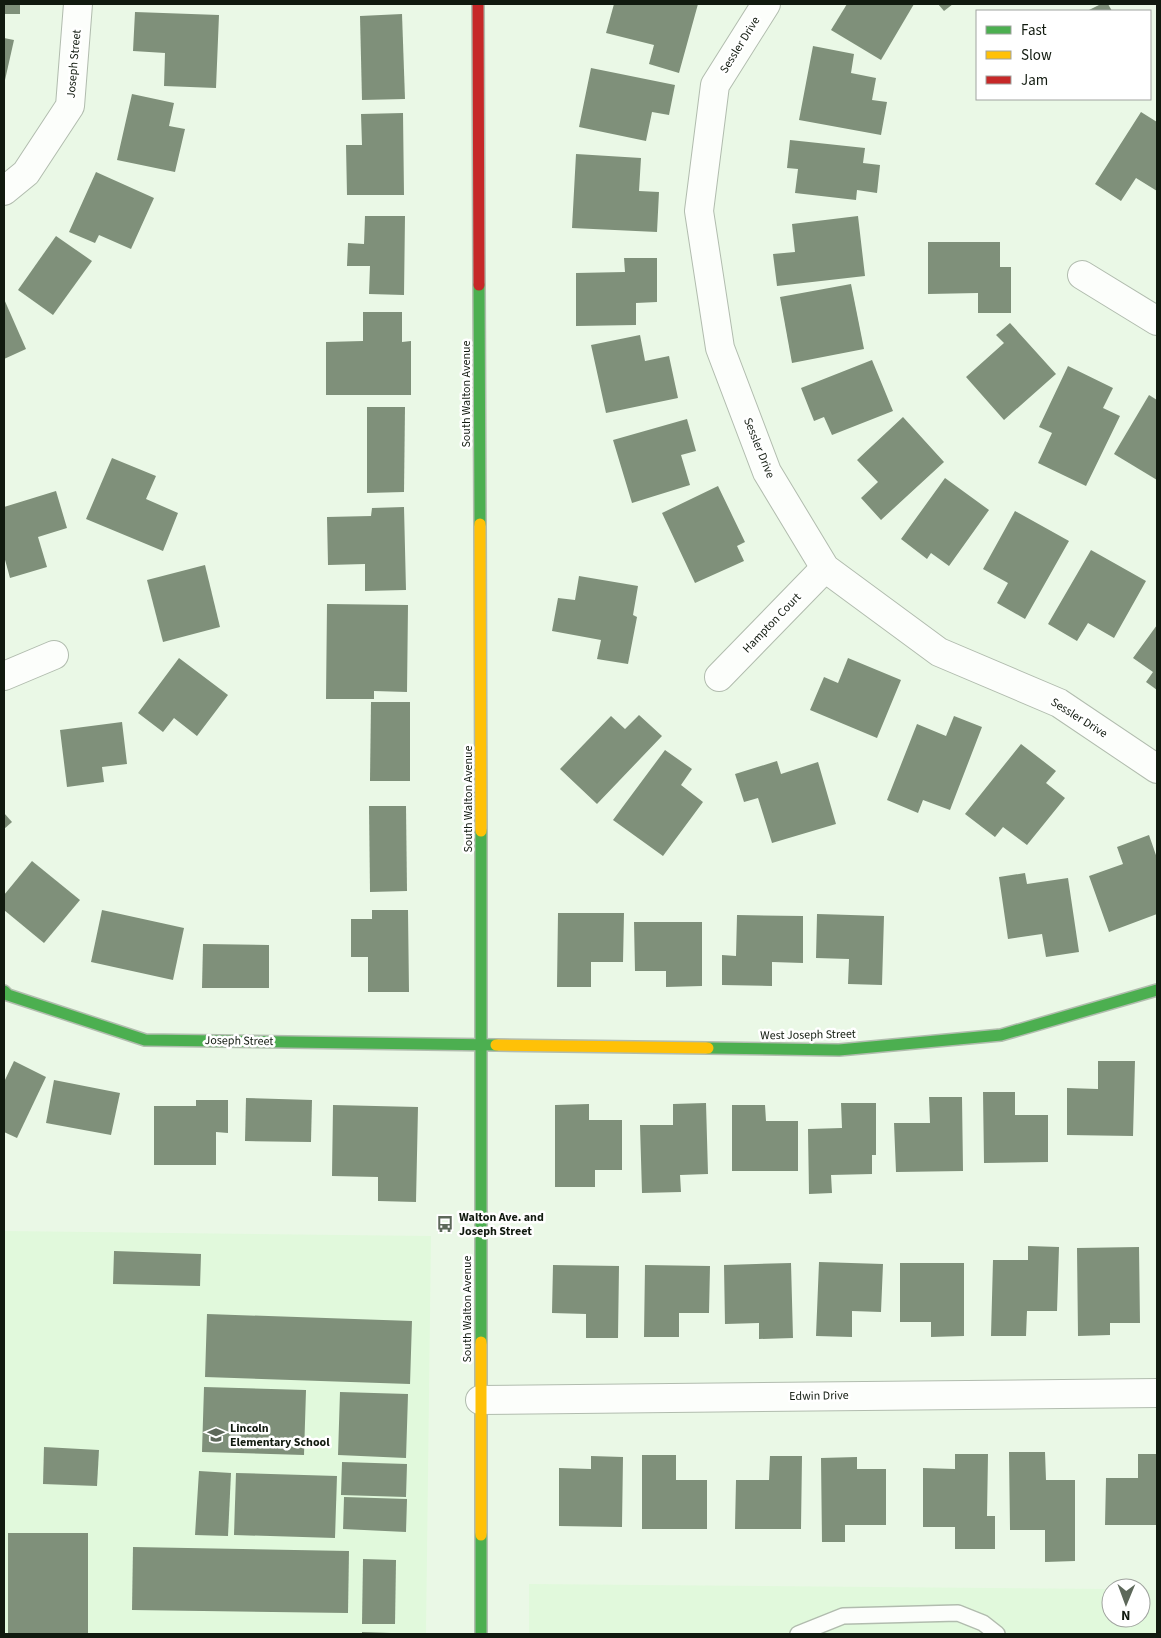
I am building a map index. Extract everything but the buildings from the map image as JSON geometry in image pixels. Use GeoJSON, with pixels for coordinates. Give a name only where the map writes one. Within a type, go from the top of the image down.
{"type":"FeatureCollection","features":[{"type":"Feature","properties":{"kind":"street","name":"Joseph Street"},"geometry":{"type":"LineString","coordinates":[[4,191],[26,173],[70,106],[78,4]]}},
{"type":"Feature","properties":{"kind":"street","name":"South Walton Avenue"},"geometry":{"type":"LineString","coordinates":[[478,4],[482,1045],[480,1595],[491,1617]]}},
{"type":"Feature","properties":{"kind":"street","name":"Sessler Drive"},"geometry":{"type":"LineString","coordinates":[[766,4],[715,85],[699,211],[720,348],[767,472],[825,568],[939,652],[1060,703],[1157,769]]}},
{"type":"Feature","properties":{"kind":"street"},"geometry":{"type":"LineString","coordinates":[[1082,275],[1157,321]]}},
{"type":"Feature","properties":{"kind":"street","name":"Hampton Court"},"geometry":{"type":"LineString","coordinates":[[719,677],[825,568]]}},
{"type":"Feature","properties":{"kind":"street"},"geometry":{"type":"LineString","coordinates":[[4,676],[54,655]]}},
{"type":"Feature","properties":{"kind":"street","name":"West Joseph Street"},"geometry":{"type":"LineString","coordinates":[[482,1045],[839,1050],[1001,1035],[1157,990]]}},
{"type":"Feature","properties":{"kind":"street","name":"Joseph Street"},"geometry":{"type":"LineString","coordinates":[[4,991],[8,995],[145,1040],[482,1045]]}},
{"type":"Feature","properties":{"kind":"street","name":"Edwin Drive"},"geometry":{"type":"LineString","coordinates":[[480,1400],[1157,1393]]}},
{"type":"Feature","properties":{"kind":"street","name":"South Walton Avenue"},"geometry":{"type":"LineString","coordinates":[[471,1612],[480,1595]]}},
{"type":"Feature","properties":{"kind":"street"},"geometry":{"type":"LineString","coordinates":[[480,1595],[481,1634]]}},
{"type":"Feature","properties":{"kind":"lane"},"geometry":{"type":"LineString","coordinates":[[798,1634],[843,1616],[958,1613],[984,1623],[997,1634]]}},
{"type":"Feature","properties":{"kind":"shaded area","name":"Lincoln Elementary School"},"geometry":{"type":"Polygon","coordinates":[[[4,1231],[431,1236],[426,1634],[4,1634],[4,1231]]]}},
{"type":"Feature","properties":{"kind":"shaded area"},"geometry":{"type":"Polygon","coordinates":[[[529,1584],[1101,1589],[1101,1628],[1151,1628],[1151,1590],[1157,1590],[1157,1634],[529,1634],[529,1584]]]}},
{"type":"Feature","properties":{"kind":"traffic: fast"},"geometry":{"type":"LineString","coordinates":[[479,285],[480,524]]}},
{"type":"Feature","properties":{"kind":"traffic: fast"},"geometry":{"type":"LineString","coordinates":[[481,831],[481,1342]]}},
{"type":"Feature","properties":{"kind":"traffic: fast"},"geometry":{"type":"LineString","coordinates":[[708,1048],[839,1050],[1001,1035],[1157,990]]}},
{"type":"Feature","properties":{"kind":"traffic: fast"},"geometry":{"type":"LineString","coordinates":[[4,991],[8,995],[145,1040],[496,1045]]}},
{"type":"Feature","properties":{"kind":"traffic: fast"},"geometry":{"type":"LineString","coordinates":[[481,1535],[481,1634]]}},
{"type":"Feature","properties":{"kind":"traffic: slow"},"geometry":{"type":"LineString","coordinates":[[480,524],[481,831]]}},
{"type":"Feature","properties":{"kind":"traffic: slow"},"geometry":{"type":"LineString","coordinates":[[496,1045],[708,1048]]}},
{"type":"Feature","properties":{"kind":"traffic: slow"},"geometry":{"type":"LineString","coordinates":[[481,1342],[481,1535]]}},
{"type":"Feature","properties":{"kind":"traffic: jam"},"geometry":{"type":"LineString","coordinates":[[478,4],[479,285]]}},
{"type":"Feature","properties":{"kind":"place","name":"Walton Ave. and Joseph Street"},"geometry":{"type":"Point","coordinates":[445,1224]}},
{"type":"Feature","properties":{"kind":"place","name":"Lincoln Elementary School"},"geometry":{"type":"Point","coordinates":[216,1435]}}]}
